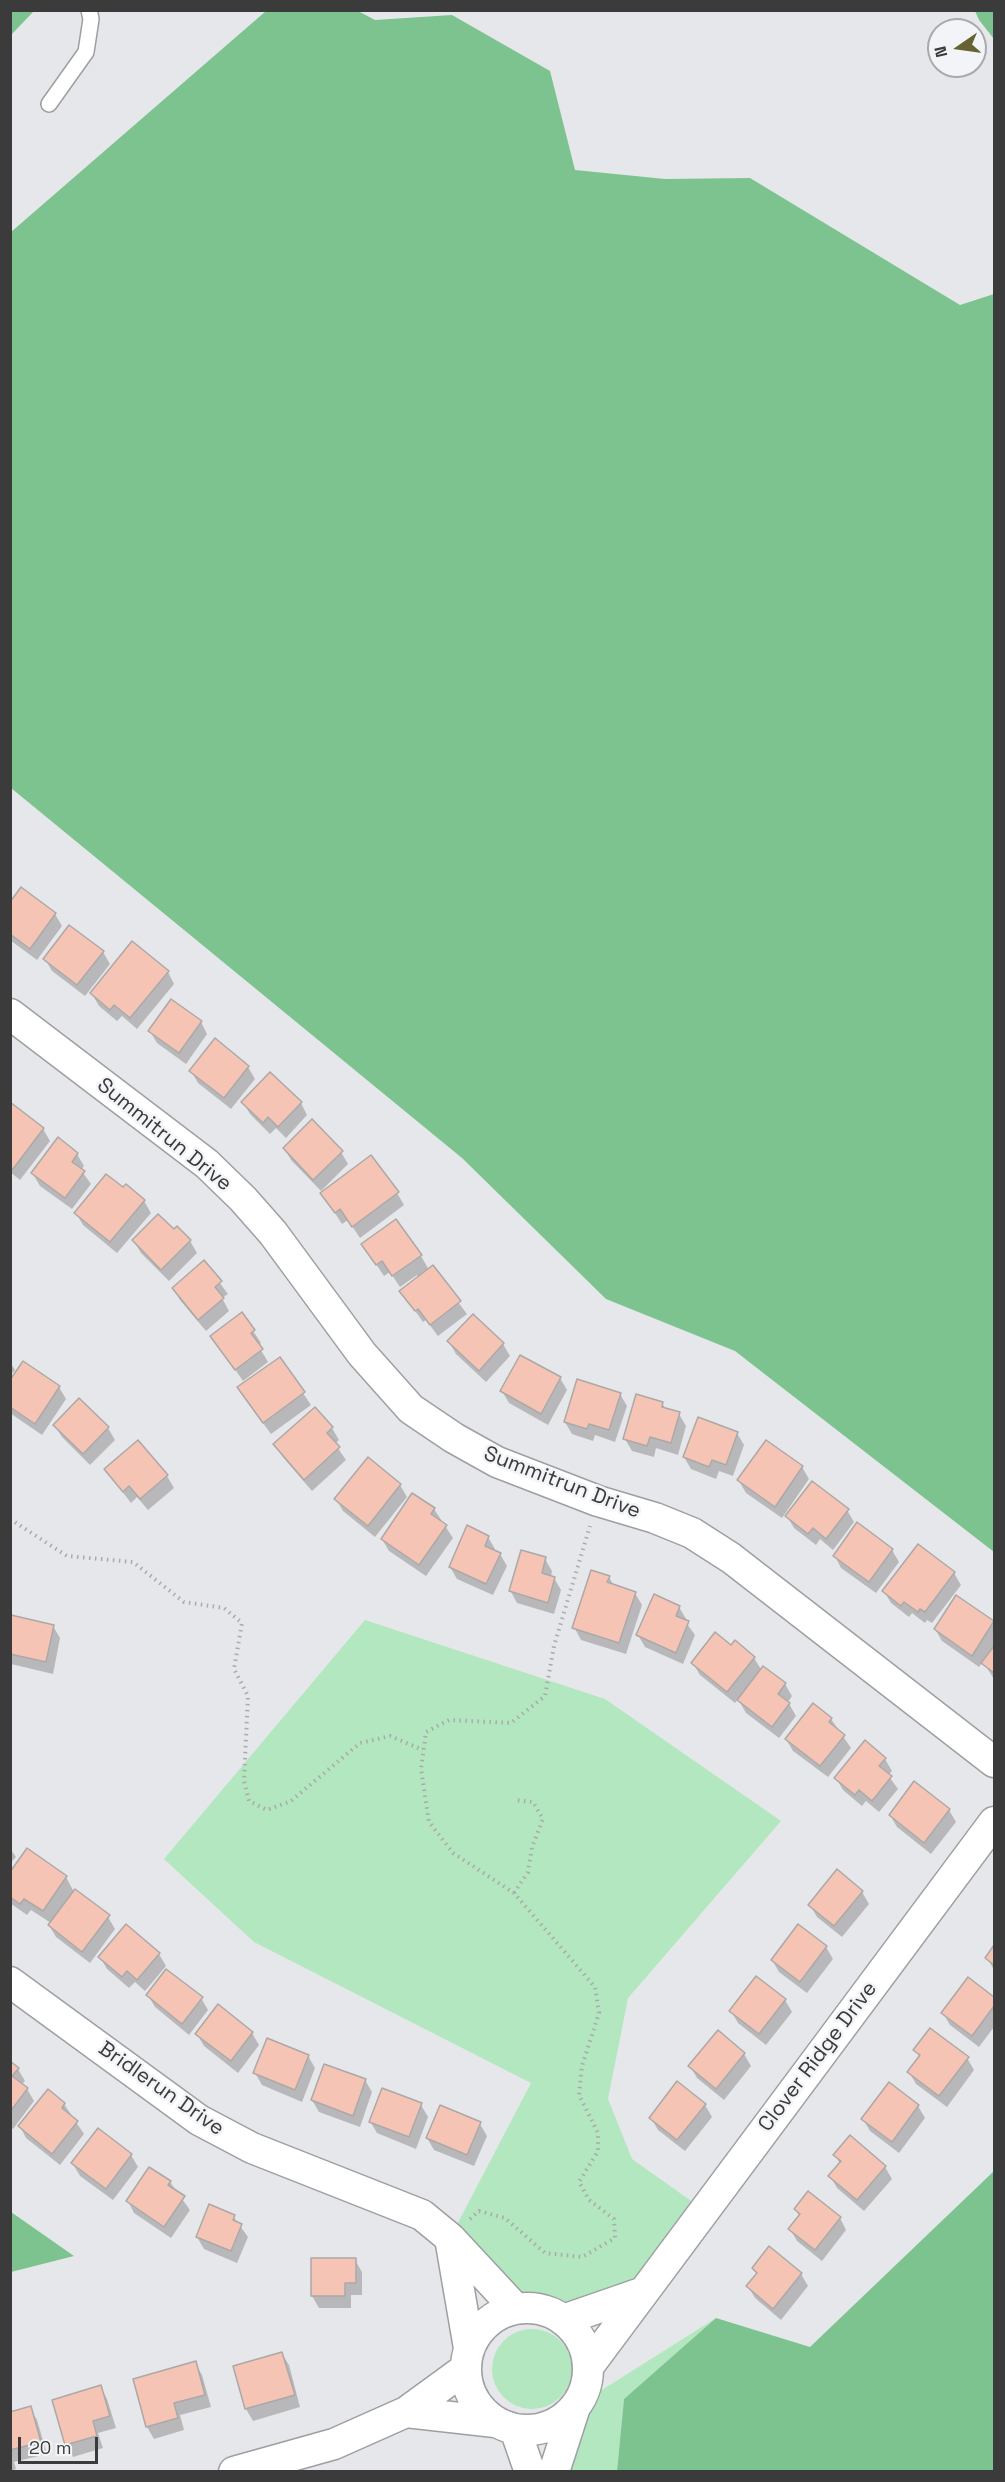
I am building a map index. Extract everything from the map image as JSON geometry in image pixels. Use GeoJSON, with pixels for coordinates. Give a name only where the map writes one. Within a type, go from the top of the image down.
{"type":"FeatureCollection","features":[{"type":"Feature","properties":{"kind":"street","name":"Summitrun Drive"},"geometry":{"type":"LineString","coordinates":[[10,1014],[207,1164],[243,1199],[273,1233],[362,1354],[411,1409],[454,1438],[497,1462],[598,1501],[655,1518],[692,1533],[731,1557],[994,1762]]}},
{"type":"Feature","properties":{"kind":"street","name":"Clover Ridge Drive"},"geometry":{"type":"LineString","coordinates":[[554,2472],[575,2407],[585,2388],[588,2367],[994,1822]]}},
{"type":"Feature","properties":{"kind":"street","name":"Bridlerun Drive"},"geometry":{"type":"LineString","coordinates":[[10,1982],[199,2120],[252,2148],[423,2215],[450,2238],[516,2308]]}},
{"type":"Feature","properties":{"kind":"street"},"geometry":{"type":"LineString","coordinates":[[450,2238],[467,2359],[469,2390],[480,2408],[505,2426],[530,2472]]}},
{"type":"Feature","properties":{"kind":"street"},"geometry":{"type":"LineString","coordinates":[[563,2320],[641,2293]]}},
{"type":"Feature","properties":{"kind":"street"},"geometry":{"type":"LineString","coordinates":[[234,2472],[334,2444],[406,2412],[467,2359],[480,2330],[496,2316],[516,2308],[544,2311],[563,2320],[578,2336],[588,2367]]}},
{"type":"Feature","properties":{"kind":"street"},"geometry":{"type":"LineString","coordinates":[[406,2412],[540,2429],[559,2421],[575,2407]]}},
{"type":"Feature","properties":{"kind":"lane"},"geometry":{"type":"LineString","coordinates":[[49,104],[86,52],[92,20],[89,10]]}},
{"type":"Feature","properties":{"kind":"path"},"geometry":{"type":"LineString","coordinates":[[450,2238],[479,2211],[505,2218],[545,2253],[582,2257],[615,2238],[614,2219],[589,2200],[579,2182],[598,2151],[598,2133],[579,2095],[582,2066],[599,2013],[595,1987],[514,1893],[453,1853],[429,1822],[421,1769],[426,1732],[449,1720],[511,1723],[545,1696],[554,1646],[598,1501]]}},
{"type":"Feature","properties":{"kind":"path"},"geometry":{"type":"LineString","coordinates":[[10,1519],[67,1556],[133,1562],[184,1602],[224,1608],[243,1623],[234,1669],[248,1696],[244,1781],[249,1801],[267,1810],[291,1801],[360,1743],[390,1736],[423,1750]]}},
{"type":"Feature","properties":{"kind":"path"},"geometry":{"type":"LineString","coordinates":[[514,1893],[528,1872],[532,1847],[543,1819],[533,1803],[515,1800]]}},
{"type":"Feature","properties":{"kind":"green space"},"geometry":{"type":"Polygon","coordinates":[[[10,11],[34,11],[11,35],[10,11]]]}},
{"type":"Feature","properties":{"kind":"green space"},"geometry":{"type":"Polygon","coordinates":[[[266,11],[358,11],[375,20],[452,15],[550,71],[575,170],[665,179],[750,178],[960,305],[994,294],[994,1552],[735,1351],[606,1299],[462,1158],[11,788],[11,232],[266,11]]]}},
{"type":"Feature","properties":{"kind":"green space"},"geometry":{"type":"Polygon","coordinates":[[[975,11],[994,11],[994,39],[987,30],[987,18],[978,18],[975,11]]]}},
{"type":"Feature","properties":{"kind":"green space"},"geometry":{"type":"Polygon","coordinates":[[[365,1620],[605,1699],[781,1821],[628,1998],[608,2099],[632,2159],[704,2210],[641,2293],[563,2320],[544,2311],[516,2309],[450,2238],[531,2083],[254,1942],[164,1859],[365,1620]]]}},
{"type":"Feature","properties":{"kind":"green space"},"geometry":{"type":"Polygon","coordinates":[[[994,2171],[994,2471],[617,2471],[624,2399],[716,2318],[810,2347],[994,2171]]]}},
{"type":"Feature","properties":{"kind":"green space"},"geometry":{"type":"Polygon","coordinates":[[[11,2212],[74,2256],[11,2272],[11,2212]]]}},
{"type":"Feature","properties":{"kind":"green space"},"geometry":{"type":"Polygon","coordinates":[[[716,2318],[624,2399],[617,2471],[554,2472],[575,2407],[716,2318]]]}},
{"type":"Feature","properties":{"kind":"green space"},"geometry":{"type":"Polygon","coordinates":[[[532,2329],[547,2332],[560,2341],[569,2354],[572,2369],[569,2384],[560,2397],[547,2406],[532,2409],[517,2406],[504,2397],[495,2384],[492,2369],[495,2354],[504,2341],[517,2332],[532,2329]]]}},
{"type":"Feature","properties":{"kind":"building"},"geometry":{"type":"Polygon","coordinates":[[[21,887],[56,913],[30,949],[10,934],[10,902],[21,887]]]}},
{"type":"Feature","properties":{"kind":"building"},"geometry":{"type":"Polygon","coordinates":[[[69,925],[104,951],[77,985],[43,959],[69,925]]]}},
{"type":"Feature","properties":{"kind":"building"},"geometry":{"type":"Polygon","coordinates":[[[132,941],[169,971],[130,1018],[114,1005],[110,1010],[90,993],[132,941]]]}},
{"type":"Feature","properties":{"kind":"building"},"geometry":{"type":"Polygon","coordinates":[[[171,999],[202,1021],[179,1053],[148,1031],[171,999]]]}},
{"type":"Feature","properties":{"kind":"building"},"geometry":{"type":"Polygon","coordinates":[[[215,1038],[249,1066],[224,1098],[189,1071],[215,1038]]]}},
{"type":"Feature","properties":{"kind":"building"},"geometry":{"type":"Polygon","coordinates":[[[270,1072],[302,1102],[278,1127],[268,1117],[263,1123],[241,1102],[270,1072]]]}},
{"type":"Feature","properties":{"kind":"building"},"geometry":{"type":"Polygon","coordinates":[[[10,1102],[44,1128],[13,1169],[10,1167],[10,1102]]]}},
{"type":"Feature","properties":{"kind":"building"},"geometry":{"type":"Polygon","coordinates":[[[312,1119],[343,1151],[313,1180],[283,1148],[312,1119]]]}},
{"type":"Feature","properties":{"kind":"building"},"geometry":{"type":"Polygon","coordinates":[[[58,1137],[78,1153],[72,1162],[85,1171],[65,1198],[31,1173],[58,1137]]]}},
{"type":"Feature","properties":{"kind":"building"},"geometry":{"type":"Polygon","coordinates":[[[371,1155],[399,1192],[352,1227],[340,1209],[335,1213],[320,1193],[371,1155]]]}},
{"type":"Feature","properties":{"kind":"building"},"geometry":{"type":"Polygon","coordinates":[[[106,1174],[123,1187],[126,1184],[145,1200],[110,1242],[74,1213],[106,1174]]]}},
{"type":"Feature","properties":{"kind":"building"},"geometry":{"type":"Polygon","coordinates":[[[158,1214],[174,1229],[177,1226],[191,1240],[161,1270],[132,1240],[158,1214]]]}},
{"type":"Feature","properties":{"kind":"building"},"geometry":{"type":"Polygon","coordinates":[[[396,1219],[422,1255],[392,1276],[382,1261],[376,1265],[361,1244],[396,1219]]]}},
{"type":"Feature","properties":{"kind":"building"},"geometry":{"type":"Polygon","coordinates":[[[204,1260],[222,1281],[215,1287],[224,1298],[198,1320],[172,1288],[204,1260]]]}},
{"type":"Feature","properties":{"kind":"building"},"geometry":{"type":"Polygon","coordinates":[[[433,1265],[461,1301],[430,1325],[418,1309],[415,1311],[399,1291],[433,1265]]]}},
{"type":"Feature","properties":{"kind":"building"},"geometry":{"type":"Polygon","coordinates":[[[242,1312],[255,1330],[251,1333],[263,1349],[235,1370],[210,1336],[242,1312]]]}},
{"type":"Feature","properties":{"kind":"building"},"geometry":{"type":"Polygon","coordinates":[[[473,1314],[504,1343],[479,1371],[447,1341],[473,1314]]]}},
{"type":"Feature","properties":{"kind":"building"},"geometry":{"type":"Polygon","coordinates":[[[520,1355],[561,1377],[541,1414],[500,1391],[520,1355]]]}},
{"type":"Feature","properties":{"kind":"building"},"geometry":{"type":"Polygon","coordinates":[[[280,1357],[305,1392],[263,1423],[237,1387],[280,1357]]]}},
{"type":"Feature","properties":{"kind":"building"},"geometry":{"type":"Polygon","coordinates":[[[23,1361],[60,1386],[35,1424],[10,1407],[10,1380],[23,1361]]]}},
{"type":"Feature","properties":{"kind":"building"},"geometry":{"type":"Polygon","coordinates":[[[577,1379],[621,1393],[609,1430],[589,1424],[587,1429],[564,1422],[577,1379]]]}},
{"type":"Feature","properties":{"kind":"building"},"geometry":{"type":"Polygon","coordinates":[[[636,1394],[663,1402],[662,1407],[680,1412],[671,1443],[650,1437],[647,1446],[623,1439],[636,1394]]]}},
{"type":"Feature","properties":{"kind":"building"},"geometry":{"type":"Polygon","coordinates":[[[79,1398],[109,1427],[83,1454],[53,1425],[79,1398]]]}},
{"type":"Feature","properties":{"kind":"building"},"geometry":{"type":"Polygon","coordinates":[[[315,1407],[333,1427],[327,1433],[340,1447],[304,1480],[273,1444],[315,1407]]]}},
{"type":"Feature","properties":{"kind":"building"},"geometry":{"type":"Polygon","coordinates":[[[698,1417],[738,1432],[726,1465],[712,1460],[709,1467],[683,1457],[698,1417]]]}},
{"type":"Feature","properties":{"kind":"building"},"geometry":{"type":"Polygon","coordinates":[[[138,1440],[168,1475],[140,1499],[129,1486],[123,1492],[104,1469],[138,1440]]]}},
{"type":"Feature","properties":{"kind":"building"},"geometry":{"type":"Polygon","coordinates":[[[766,1440],[803,1466],[775,1507],[737,1480],[766,1440]]]}},
{"type":"Feature","properties":{"kind":"building"},"geometry":{"type":"Polygon","coordinates":[[[368,1457],[401,1484],[368,1526],[334,1499],[368,1457]]]}},
{"type":"Feature","properties":{"kind":"building"},"geometry":{"type":"Polygon","coordinates":[[[812,1481],[849,1509],[826,1539],[813,1528],[808,1534],[785,1516],[812,1481]]]}},
{"type":"Feature","properties":{"kind":"building"},"geometry":{"type":"Polygon","coordinates":[[[412,1493],[435,1508],[431,1514],[447,1525],[419,1565],[381,1539],[412,1493]]]}},
{"type":"Feature","properties":{"kind":"building"},"geometry":{"type":"Polygon","coordinates":[[[857,1522],[893,1549],[869,1582],[833,1556],[857,1522]]]}},
{"type":"Feature","properties":{"kind":"building"},"geometry":{"type":"Polygon","coordinates":[[[467,1525],[489,1536],[485,1546],[501,1553],[486,1584],[449,1567],[467,1525]]]}},
{"type":"Feature","properties":{"kind":"building"},"geometry":{"type":"Polygon","coordinates":[[[918,1544],[955,1572],[925,1612],[920,1609],[918,1612],[904,1602],[901,1606],[882,1591],[918,1544]]]}},
{"type":"Feature","properties":{"kind":"building"},"geometry":{"type":"Polygon","coordinates":[[[521,1550],[546,1557],[542,1573],[555,1577],[548,1603],[509,1591],[521,1550]]]}},
{"type":"Feature","properties":{"kind":"building"},"geometry":{"type":"Polygon","coordinates":[[[591,1570],[610,1576],[607,1582],[636,1592],[619,1643],[572,1628],[591,1570]]]}},
{"type":"Feature","properties":{"kind":"building"},"geometry":{"type":"Polygon","coordinates":[[[654,1594],[680,1606],[676,1616],[689,1621],[676,1653],[636,1635],[654,1594]]]}},
{"type":"Feature","properties":{"kind":"building"},"geometry":{"type":"Polygon","coordinates":[[[956,1595],[994,1621],[972,1656],[934,1629],[956,1595]]]}},
{"type":"Feature","properties":{"kind":"building"},"geometry":{"type":"Polygon","coordinates":[[[11,1615],[54,1625],[46,1662],[10,1654],[11,1615]]]}},
{"type":"Feature","properties":{"kind":"building"},"geometry":{"type":"Polygon","coordinates":[[[715,1632],[731,1645],[735,1640],[755,1657],[727,1692],[691,1663],[715,1632]]]}},
{"type":"Feature","properties":{"kind":"building"},"geometry":{"type":"Polygon","coordinates":[[[994,1646],[994,1673],[981,1663],[994,1646]]]}},
{"type":"Feature","properties":{"kind":"building"},"geometry":{"type":"Polygon","coordinates":[[[763,1666],[786,1683],[778,1694],[790,1703],[772,1727],[737,1700],[763,1666]]]}},
{"type":"Feature","properties":{"kind":"building"},"geometry":{"type":"Polygon","coordinates":[[[813,1703],[832,1718],[829,1722],[845,1735],[820,1766],[785,1739],[813,1703]]]}},
{"type":"Feature","properties":{"kind":"building"},"geometry":{"type":"Polygon","coordinates":[[[865,1740],[886,1758],[879,1766],[892,1776],[872,1801],[859,1790],[855,1795],[834,1778],[865,1740]]]}},
{"type":"Feature","properties":{"kind":"building"},"geometry":{"type":"Polygon","coordinates":[[[914,1781],[950,1809],[924,1843],[889,1815],[914,1781]]]}},
{"type":"Feature","properties":{"kind":"building"},"geometry":{"type":"Polygon","coordinates":[[[27,1848],[67,1876],[43,1911],[24,1899],[20,1904],[10,1897],[10,1872],[27,1848]]]}},
{"type":"Feature","properties":{"kind":"building"},"geometry":{"type":"Polygon","coordinates":[[[837,1869],[863,1891],[834,1926],[808,1905],[837,1869]]]}},
{"type":"Feature","properties":{"kind":"building"},"geometry":{"type":"Polygon","coordinates":[[[75,1889],[110,1915],[82,1952],[48,1925],[75,1889]]]}},
{"type":"Feature","properties":{"kind":"building"},"geometry":{"type":"Polygon","coordinates":[[[126,1924],[160,1953],[137,1980],[127,1971],[122,1977],[98,1957],[126,1924]]]}},
{"type":"Feature","properties":{"kind":"building"},"geometry":{"type":"Polygon","coordinates":[[[798,1924],[827,1946],[800,1982],[771,1960],[798,1924]]]}},
{"type":"Feature","properties":{"kind":"building"},"geometry":{"type":"Polygon","coordinates":[[[994,1945],[994,1965],[985,1958],[994,1945]]]}},
{"type":"Feature","properties":{"kind":"building"},"geometry":{"type":"Polygon","coordinates":[[[166,1969],[203,1997],[182,2024],[146,1995],[166,1969]]]}},
{"type":"Feature","properties":{"kind":"building"},"geometry":{"type":"Polygon","coordinates":[[[756,1976],[786,1999],[759,2034],[729,2011],[756,1976]]]}},
{"type":"Feature","properties":{"kind":"building"},"geometry":{"type":"Polygon","coordinates":[[[968,1977],[994,1997],[994,2006],[972,2036],[941,2013],[968,1977]]]}},
{"type":"Feature","properties":{"kind":"building"},"geometry":{"type":"Polygon","coordinates":[[[218,2004],[253,2032],[231,2061],[195,2034],[218,2004]]]}},
{"type":"Feature","properties":{"kind":"building"},"geometry":{"type":"Polygon","coordinates":[[[930,2028],[969,2057],[939,2096],[907,2072],[920,2055],[913,2050],[930,2028]]]}},
{"type":"Feature","properties":{"kind":"building"},"geometry":{"type":"Polygon","coordinates":[[[718,2030],[745,2053],[716,2089],[688,2066],[718,2030]]]}},
{"type":"Feature","properties":{"kind":"building"},"geometry":{"type":"Polygon","coordinates":[[[267,2038],[309,2055],[295,2090],[253,2073],[267,2038]]]}},
{"type":"Feature","properties":{"kind":"building"},"geometry":{"type":"Polygon","coordinates":[[[10,2061],[19,2068],[12,2076],[28,2088],[10,2112],[10,2061]]]}},
{"type":"Feature","properties":{"kind":"building"},"geometry":{"type":"Polygon","coordinates":[[[324,2064],[366,2079],[353,2116],[311,2100],[324,2064]]]}},
{"type":"Feature","properties":{"kind":"building"},"geometry":{"type":"Polygon","coordinates":[[[677,2081],[706,2104],[677,2140],[649,2118],[677,2081]]]}},
{"type":"Feature","properties":{"kind":"building"},"geometry":{"type":"Polygon","coordinates":[[[889,2082],[919,2105],[892,2142],[861,2119],[889,2082]]]}},
{"type":"Feature","properties":{"kind":"building"},"geometry":{"type":"Polygon","coordinates":[[[382,2088],[422,2103],[409,2137],[369,2122],[382,2088]]]}},
{"type":"Feature","properties":{"kind":"building"},"geometry":{"type":"Polygon","coordinates":[[[48,2089],[65,2103],[62,2108],[78,2121],[52,2154],[18,2126],[48,2089]]]}},
{"type":"Feature","properties":{"kind":"building"},"geometry":{"type":"Polygon","coordinates":[[[440,2105],[481,2122],[467,2155],[426,2138],[440,2105]]]}},
{"type":"Feature","properties":{"kind":"building"},"geometry":{"type":"Polygon","coordinates":[[[98,2128],[132,2154],[106,2189],[71,2163],[98,2128]]]}},
{"type":"Feature","properties":{"kind":"building"},"geometry":{"type":"Polygon","coordinates":[[[850,2135],[886,2166],[857,2200],[828,2176],[841,2161],[833,2155],[850,2135]]]}},
{"type":"Feature","properties":{"kind":"building"},"geometry":{"type":"Polygon","coordinates":[[[149,2167],[171,2181],[168,2185],[185,2196],[164,2227],[126,2201],[149,2167]]]}},
{"type":"Feature","properties":{"kind":"building"},"geometry":{"type":"Polygon","coordinates":[[[808,2191],[841,2217],[815,2250],[788,2229],[800,2214],[794,2209],[808,2191]]]}},
{"type":"Feature","properties":{"kind":"building"},"geometry":{"type":"Polygon","coordinates":[[[209,2204],[235,2215],[233,2220],[242,2224],[231,2251],[196,2237],[209,2204]]]}},
{"type":"Feature","properties":{"kind":"building"},"geometry":{"type":"Polygon","coordinates":[[[769,2246],[802,2273],[773,2309],[746,2286],[757,2273],[752,2268],[769,2246]]]}},
{"type":"Feature","properties":{"kind":"building"},"geometry":{"type":"Polygon","coordinates":[[[311,2258],[356,2258],[356,2283],[345,2283],[345,2296],[311,2296],[311,2258]]]}},
{"type":"Feature","properties":{"kind":"building"},"geometry":{"type":"Polygon","coordinates":[[[282,2352],[295,2395],[245,2409],[233,2366],[282,2352]]]}},
{"type":"Feature","properties":{"kind":"building"},"geometry":{"type":"Polygon","coordinates":[[[196,2361],[205,2395],[174,2403],[178,2418],[146,2427],[133,2379],[196,2361]]]}},
{"type":"Feature","properties":{"kind":"building"},"geometry":{"type":"Polygon","coordinates":[[[101,2385],[110,2416],[93,2421],[97,2436],[65,2445],[52,2400],[101,2385]]]}},
{"type":"Feature","properties":{"kind":"building"},"geometry":{"type":"Polygon","coordinates":[[[31,2406],[41,2442],[10,2450],[10,2412],[31,2406]]]}}]}
